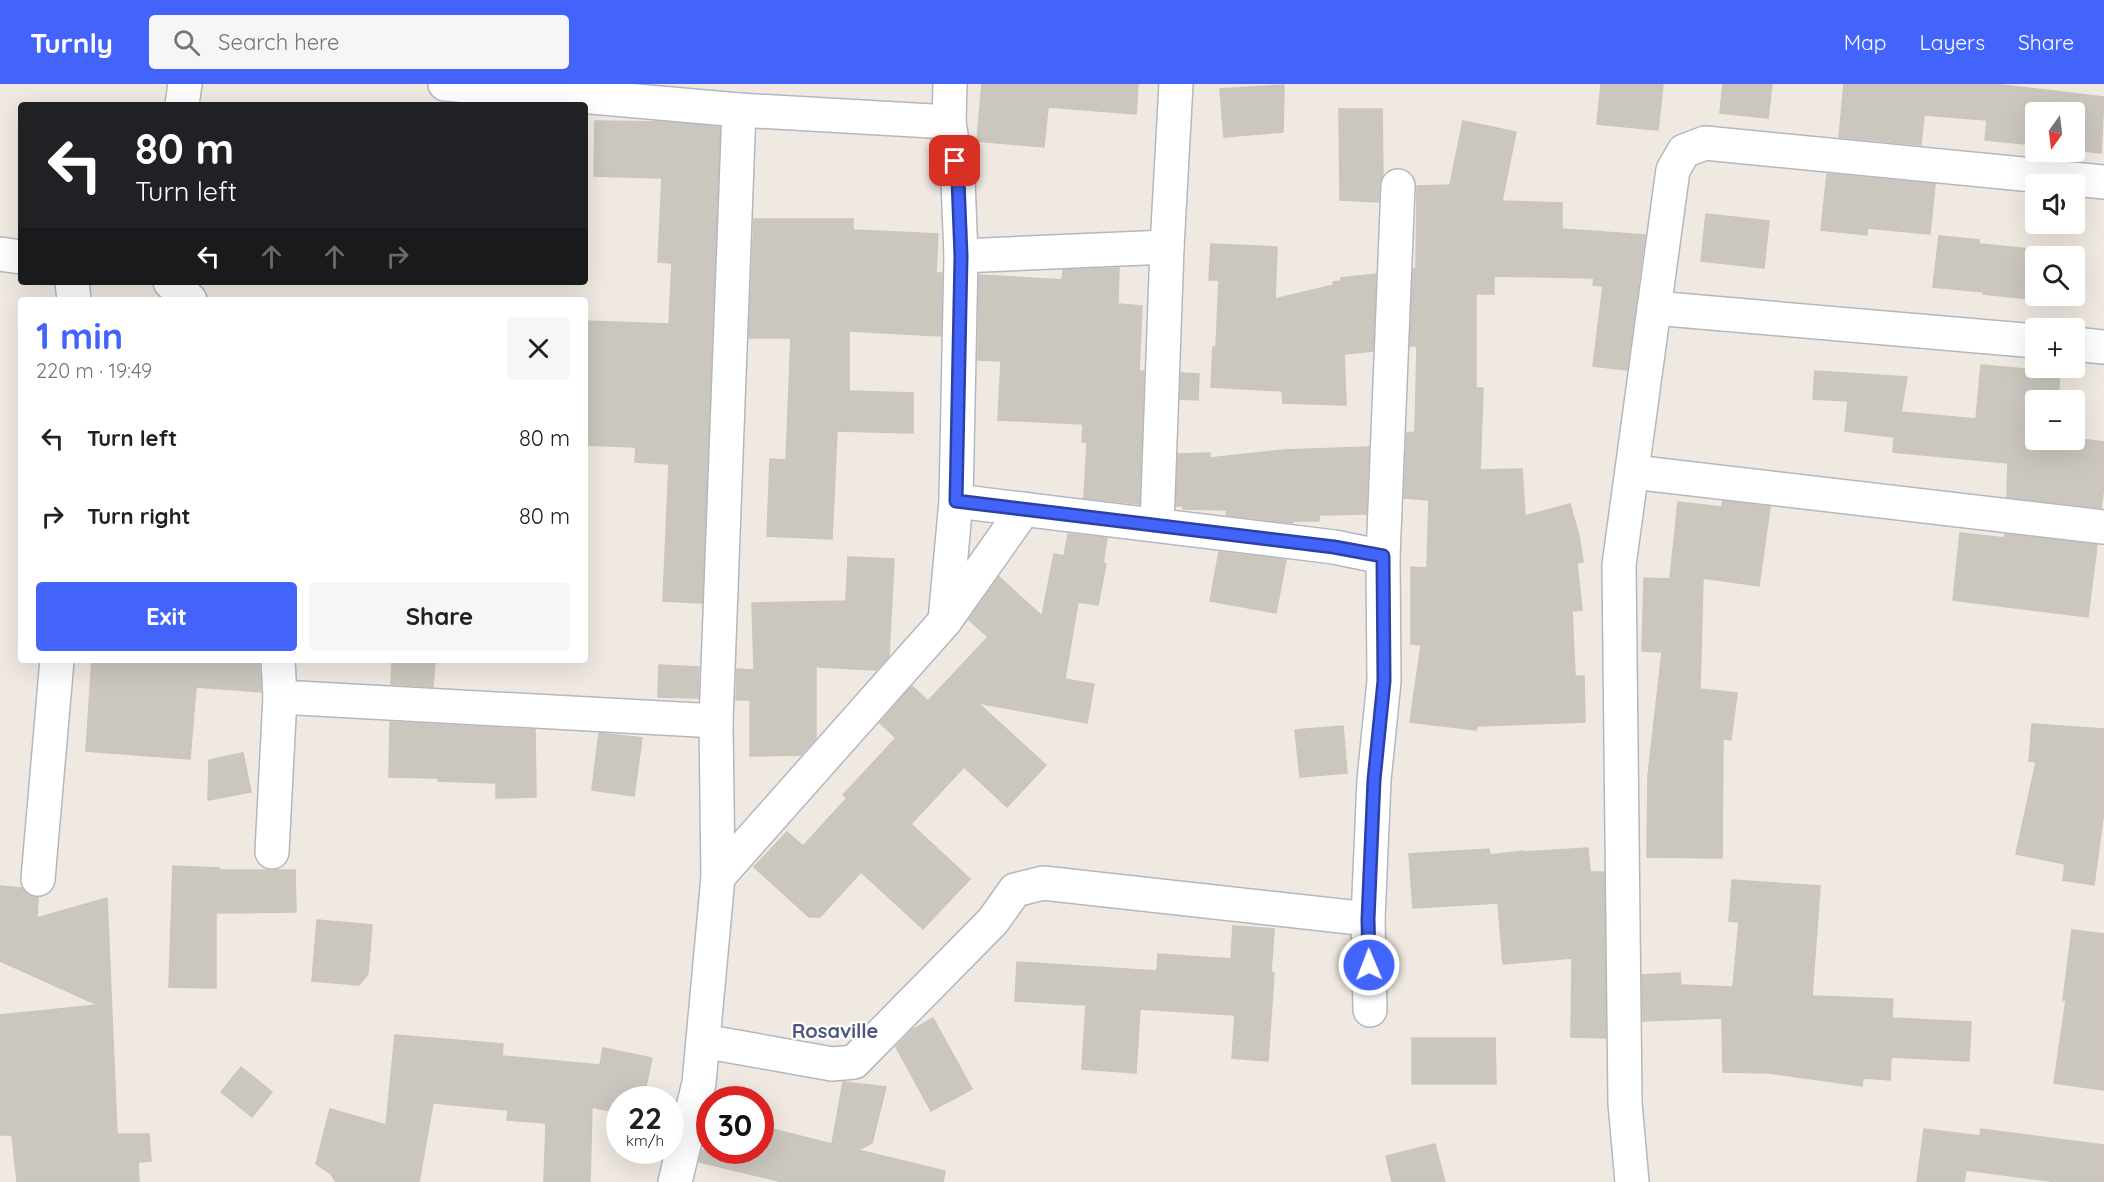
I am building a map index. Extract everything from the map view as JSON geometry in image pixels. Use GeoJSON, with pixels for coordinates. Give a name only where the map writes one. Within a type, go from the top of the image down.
{"type":"FeatureCollection","features":[{"type":"Feature","properties":{"kind":"street"},"geometry":{"type":"LineString","coordinates":[[182,102],[185,84]]}},
{"type":"Feature","properties":{"kind":"street"},"geometry":{"type":"LineString","coordinates":[[445,84],[739,110],[949,122]]}},
{"type":"Feature","properties":{"kind":"street"},"geometry":{"type":"LineString","coordinates":[[945,621],[956,501],[961,256],[958,180],[949,122],[950,84]]}},
{"type":"Feature","properties":{"kind":"street"},"geometry":{"type":"LineString","coordinates":[[1156,525],[1176,84]]}},
{"type":"Feature","properties":{"kind":"street"},"geometry":{"type":"LineString","coordinates":[[675,1182],[699,1083],[718,877],[716,721],[739,110]]}},
{"type":"Feature","properties":{"kind":"street"},"geometry":{"type":"LineString","coordinates":[[1632,1182],[1625,1103],[1618,565],[1633,471],[1673,170],[1684,151],[1705,143],[2104,182]]}},
{"type":"Feature","properties":{"kind":"street"},"geometry":{"type":"LineString","coordinates":[[1370,1010],[1368,919],[1374,780],[1384,681],[1383,556],[1398,186]]}},
{"type":"Feature","properties":{"kind":"street"},"geometry":{"type":"LineString","coordinates":[[961,256],[1167,247]]}},
{"type":"Feature","properties":{"kind":"street"},"geometry":{"type":"LineString","coordinates":[[0,254],[18,257]]}},
{"type":"Feature","properties":{"kind":"street"},"geometry":{"type":"LineString","coordinates":[[173,285],[187,297]]}},
{"type":"Feature","properties":{"kind":"street"},"geometry":{"type":"LineString","coordinates":[[1654,308],[2025,340]]}},
{"type":"Feature","properties":{"kind":"street"},"geometry":{"type":"LineString","coordinates":[[2085,345],[2104,347]]}},
{"type":"Feature","properties":{"kind":"street"},"geometry":{"type":"LineString","coordinates":[[1633,471],[2104,527]]}},
{"type":"Feature","properties":{"kind":"street"},"geometry":{"type":"LineString","coordinates":[[956,501],[1334,547],[1383,556]]}},
{"type":"Feature","properties":{"kind":"street"},"geometry":{"type":"LineString","coordinates":[[718,877],[945,621],[1024,509]]}},
{"type":"Feature","properties":{"kind":"street"},"geometry":{"type":"LineString","coordinates":[[38,879],[57,663]]}},
{"type":"Feature","properties":{"kind":"street"},"geometry":{"type":"LineString","coordinates":[[272,852],[280,697],[278,663]]}},
{"type":"Feature","properties":{"kind":"street"},"geometry":{"type":"LineString","coordinates":[[280,697],[716,721]]}},
{"type":"Feature","properties":{"kind":"street"},"geometry":{"type":"LineString","coordinates":[[703,1041],[832,1064],[854,1062],[993,921],[1015,890],[1043,883],[1368,919]]}},
{"type":"Feature","properties":{"kind":"building"},"geometry":{"type":"Polygon","coordinates":[[[982,84],[1138,84],[1136,114],[1048,107],[1044,147],[977,141],[982,84]]]}},
{"type":"Feature","properties":{"kind":"building"},"geometry":{"type":"Polygon","coordinates":[[[1601,84],[1663,84],[1658,130],[1597,124],[1601,84]]]}},
{"type":"Feature","properties":{"kind":"building"},"geometry":{"type":"Polygon","coordinates":[[[1723,84],[1772,84],[1768,118],[1720,113],[1723,84]]]}},
{"type":"Feature","properties":{"kind":"building"},"geometry":{"type":"Polygon","coordinates":[[[1844,84],[1994,84],[2104,97],[2101,153],[2085,151],[2085,102],[2025,102],[2025,144],[1985,140],[1987,120],[1924,115],[1921,145],[1839,137],[1844,84]]]}},
{"type":"Feature","properties":{"kind":"building"},"geometry":{"type":"Polygon","coordinates":[[[1284,85],[1283,132],[1224,137],[1220,89],[1284,85]]]}},
{"type":"Feature","properties":{"kind":"building"},"geometry":{"type":"Polygon","coordinates":[[[1339,109],[1382,109],[1383,175],[1379,185],[1379,202],[1340,200],[1339,109]]]}},
{"type":"Feature","properties":{"kind":"building"},"geometry":{"type":"Polygon","coordinates":[[[595,121],[667,122],[720,127],[702,603],[663,601],[669,464],[635,462],[636,447],[588,445],[588,321],[669,324],[672,263],[658,262],[662,178],[594,176],[595,121]]]}},
{"type":"Feature","properties":{"kind":"building"},"geometry":{"type":"Polygon","coordinates":[[[1463,121],[1516,132],[1502,201],[1562,203],[1562,229],[1645,235],[1627,370],[1593,366],[1603,286],[1593,285],[1594,278],[1494,276],[1494,294],[1476,294],[1476,388],[1483,388],[1480,470],[1522,469],[1525,516],[1570,504],[1579,536],[1583,562],[1577,563],[1582,610],[1572,611],[1575,676],[1584,676],[1585,722],[1477,726],[1476,730],[1410,722],[1421,645],[1411,644],[1411,567],[1427,568],[1429,500],[1404,498],[1407,433],[1415,432],[1417,346],[1410,346],[1413,269],[1416,268],[1417,186],[1450,185],[1463,121]]]}},
{"type":"Feature","properties":{"kind":"building"},"geometry":{"type":"Polygon","coordinates":[[[1827,174],[1935,184],[1930,234],[1867,228],[1867,235],[1821,230],[1827,174]]]}},
{"type":"Feature","properties":{"kind":"building"},"geometry":{"type":"Polygon","coordinates":[[[1706,214],[1769,221],[1764,268],[1701,261],[1706,214]]]}},
{"type":"Feature","properties":{"kind":"building"},"geometry":{"type":"Polygon","coordinates":[[[754,219],[853,219],[853,230],[938,234],[936,273],[942,273],[941,336],[849,331],[849,391],[913,393],[913,433],[837,431],[832,539],[767,536],[770,459],[786,460],[791,338],[749,338],[754,219]]]}},
{"type":"Feature","properties":{"kind":"building"},"geometry":{"type":"Polygon","coordinates":[[[1939,236],[1979,240],[1979,244],[2025,248],[2025,298],[1933,287],[1939,236]]]}},
{"type":"Feature","properties":{"kind":"building"},"geometry":{"type":"Polygon","coordinates":[[[1211,244],[1277,247],[1275,299],[1334,285],[1333,282],[1341,281],[1341,278],[1376,274],[1373,351],[1344,354],[1346,405],[1283,403],[1282,391],[1211,387],[1213,347],[1216,347],[1219,280],[1209,280],[1211,244]]]}},
{"type":"Feature","properties":{"kind":"building"},"geometry":{"type":"Polygon","coordinates":[[[1119,268],[1118,304],[1142,306],[1139,371],[1144,371],[1139,504],[1084,498],[1087,442],[1082,442],[1083,424],[998,420],[1001,361],[978,360],[979,275],[1062,280],[1063,270],[1119,268]]]}},
{"type":"Feature","properties":{"kind":"building"},"geometry":{"type":"Polygon","coordinates":[[[1981,365],[2025,369],[2025,378],[2060,378],[2059,390],[2025,390],[2025,450],[2085,450],[2085,439],[2104,442],[2104,486],[2101,508],[2007,497],[2008,463],[1893,452],[1894,437],[1845,431],[1848,401],[1813,399],[1815,371],[1907,377],[1901,412],[1976,419],[1981,365]]]}},
{"type":"Feature","properties":{"kind":"building"},"geometry":{"type":"Polygon","coordinates":[[[1181,373],[1199,374],[1198,400],[1180,399],[1181,373]]]}},
{"type":"Feature","properties":{"kind":"building"},"geometry":{"type":"Polygon","coordinates":[[[1369,447],[1366,514],[1319,515],[1319,521],[1294,521],[1293,523],[1226,515],[1227,510],[1183,509],[1183,506],[1176,506],[1178,454],[1210,453],[1210,458],[1284,450],[1369,447]]]}},
{"type":"Feature","properties":{"kind":"building"},"geometry":{"type":"Polygon","coordinates":[[[1723,501],[1770,507],[1759,586],[1703,578],[1700,689],[1737,693],[1731,740],[1723,739],[1722,858],[1647,857],[1648,776],[1662,652],[1642,651],[1644,578],[1670,579],[1678,502],[1722,507],[1723,501]]]}},
{"type":"Feature","properties":{"kind":"building"},"geometry":{"type":"Polygon","coordinates":[[[1960,533],[2005,538],[2005,534],[2097,545],[2088,617],[1953,600],[1960,533]]]}},
{"type":"Feature","properties":{"kind":"building"},"geometry":{"type":"Polygon","coordinates":[[[1068,534],[1107,538],[1103,563],[1106,564],[1098,605],[1078,602],[1065,679],[1094,684],[1087,723],[978,703],[1046,765],[1007,807],[964,767],[911,824],[970,879],[923,929],[861,872],[820,917],[809,917],[754,867],[787,832],[803,846],[847,798],[843,795],[896,738],[880,723],[912,686],[928,701],[988,637],[969,620],[999,577],[1042,616],[1054,554],[1064,556],[1068,534]]]}},
{"type":"Feature","properties":{"kind":"building"},"geometry":{"type":"Polygon","coordinates":[[[1219,552],[1286,560],[1276,613],[1210,601],[1219,552]]]}},
{"type":"Feature","properties":{"kind":"building"},"geometry":{"type":"Polygon","coordinates":[[[848,557],[894,559],[889,656],[876,670],[816,665],[816,738],[801,755],[750,756],[750,700],[736,700],[737,669],[754,670],[752,603],[846,601],[848,557]]]}},
{"type":"Feature","properties":{"kind":"building"},"geometry":{"type":"Polygon","coordinates":[[[92,663],[259,663],[261,692],[196,687],[190,759],[86,751],[92,663]]]}},
{"type":"Feature","properties":{"kind":"building"},"geometry":{"type":"Polygon","coordinates":[[[392,663],[435,663],[433,687],[391,684],[392,663]]]}},
{"type":"Feature","properties":{"kind":"building"},"geometry":{"type":"Polygon","coordinates":[[[659,665],[699,667],[698,698],[658,697],[659,665]]]}},
{"type":"Feature","properties":{"kind":"building"},"geometry":{"type":"Polygon","coordinates":[[[390,722],[535,730],[536,797],[496,798],[496,783],[389,777],[390,722]]]}},
{"type":"Feature","properties":{"kind":"building"},"geometry":{"type":"Polygon","coordinates":[[[2032,724],[2104,729],[2104,810],[2094,885],[2063,880],[2065,864],[2016,854],[2036,762],[2029,761],[2032,724]]]}},
{"type":"Feature","properties":{"kind":"building"},"geometry":{"type":"Polygon","coordinates":[[[1343,726],[1347,773],[1300,777],[1295,730],[1343,726]]]}},
{"type":"Feature","properties":{"kind":"building"},"geometry":{"type":"Polygon","coordinates":[[[599,733],[642,738],[634,796],[592,790],[599,733]]]}},
{"type":"Feature","properties":{"kind":"building"},"geometry":{"type":"Polygon","coordinates":[[[243,753],[251,792],[208,800],[209,760],[243,753]]]}},
{"type":"Feature","properties":{"kind":"building"},"geometry":{"type":"Polygon","coordinates":[[[1588,848],[1590,872],[1604,872],[1606,1038],[1571,1037],[1572,958],[1503,964],[1498,903],[1413,908],[1409,854],[1489,849],[1490,855],[1588,848]]]}},
{"type":"Feature","properties":{"kind":"building"},"geometry":{"type":"Polygon","coordinates":[[[173,866],[219,868],[219,870],[295,870],[296,912],[216,913],[216,988],[169,987],[173,866]]]}},
{"type":"Feature","properties":{"kind":"building"},"geometry":{"type":"Polygon","coordinates":[[[1732,880],[1820,886],[1812,996],[1893,999],[1892,1018],[1971,1022],[1969,1061],[1891,1057],[1890,1080],[1863,1078],[1862,1086],[1770,1073],[1723,1072],[1722,1018],[1643,1021],[1642,975],[1680,973],[1681,985],[1733,987],[1739,922],[1729,921],[1732,880]]]}},
{"type":"Feature","properties":{"kind":"building"},"geometry":{"type":"Polygon","coordinates":[[[0,886],[22,888],[28,895],[38,897],[37,918],[107,898],[117,1134],[149,1134],[151,1161],[138,1162],[139,1182],[17,1182],[12,1135],[0,1135],[0,1015],[98,1005],[0,961],[0,886]]]}},
{"type":"Feature","properties":{"kind":"building"},"geometry":{"type":"Polygon","coordinates":[[[317,920],[372,925],[368,974],[359,985],[312,981],[317,920]]]}},
{"type":"Feature","properties":{"kind":"building"},"geometry":{"type":"Polygon","coordinates":[[[1233,926],[1274,929],[1271,972],[1274,973],[1268,1061],[1232,1058],[1235,1015],[1140,1009],[1136,1073],[1082,1069],[1086,1005],[1015,1001],[1017,962],[1157,971],[1158,954],[1231,959],[1233,926]]]}},
{"type":"Feature","properties":{"kind":"building"},"geometry":{"type":"Polygon","coordinates":[[[2072,930],[2104,934],[2104,1090],[2054,1083],[2066,1000],[2063,1000],[2072,930]]]}},
{"type":"Feature","properties":{"kind":"building"},"geometry":{"type":"Polygon","coordinates":[[[933,1018],[972,1089],[931,1111],[896,1047],[912,1030],[933,1018]]]}},
{"type":"Feature","properties":{"kind":"building"},"geometry":{"type":"Polygon","coordinates":[[[395,1035],[503,1044],[502,1056],[600,1065],[603,1048],[652,1058],[646,1086],[606,1086],[606,1110],[592,1107],[590,1182],[544,1182],[546,1123],[507,1120],[508,1110],[433,1103],[419,1182],[336,1182],[331,1174],[316,1164],[330,1109],[386,1125],[395,1035]]]}},
{"type":"Feature","properties":{"kind":"building"},"geometry":{"type":"Polygon","coordinates":[[[1412,1038],[1495,1038],[1496,1084],[1412,1084],[1412,1038]]]}},
{"type":"Feature","properties":{"kind":"building"},"geometry":{"type":"Polygon","coordinates":[[[241,1067],[272,1092],[252,1117],[221,1092],[241,1067]]]}},
{"type":"Feature","properties":{"kind":"building"},"geometry":{"type":"Polygon","coordinates":[[[843,1082],[886,1087],[872,1143],[858,1150],[945,1171],[943,1182],[783,1182],[707,1164],[774,1164],[774,1130],[832,1144],[843,1082]]]}},
{"type":"Feature","properties":{"kind":"building"},"geometry":{"type":"Polygon","coordinates":[[[1924,1129],[1980,1136],[1981,1129],[2104,1145],[2104,1182],[2058,1182],[1966,1170],[1964,1182],[1917,1182],[1924,1129]]]}},
{"type":"Feature","properties":{"kind":"building"},"geometry":{"type":"Polygon","coordinates":[[[1435,1144],[1445,1182],[1392,1182],[1386,1156],[1435,1144]]]}},
{"type":"Feature","properties":{"kind":"district","name":"Rosaville"},"geometry":{"type":"Point","coordinates":[835,1030]}},
{"type":"Feature","properties":{"kind":"route"},"geometry":{"type":"LineString","coordinates":[[955,161],[961,256],[956,501],[1334,547],[1383,556],[1384,681],[1374,780],[1368,919],[1369,965]]}}]}
